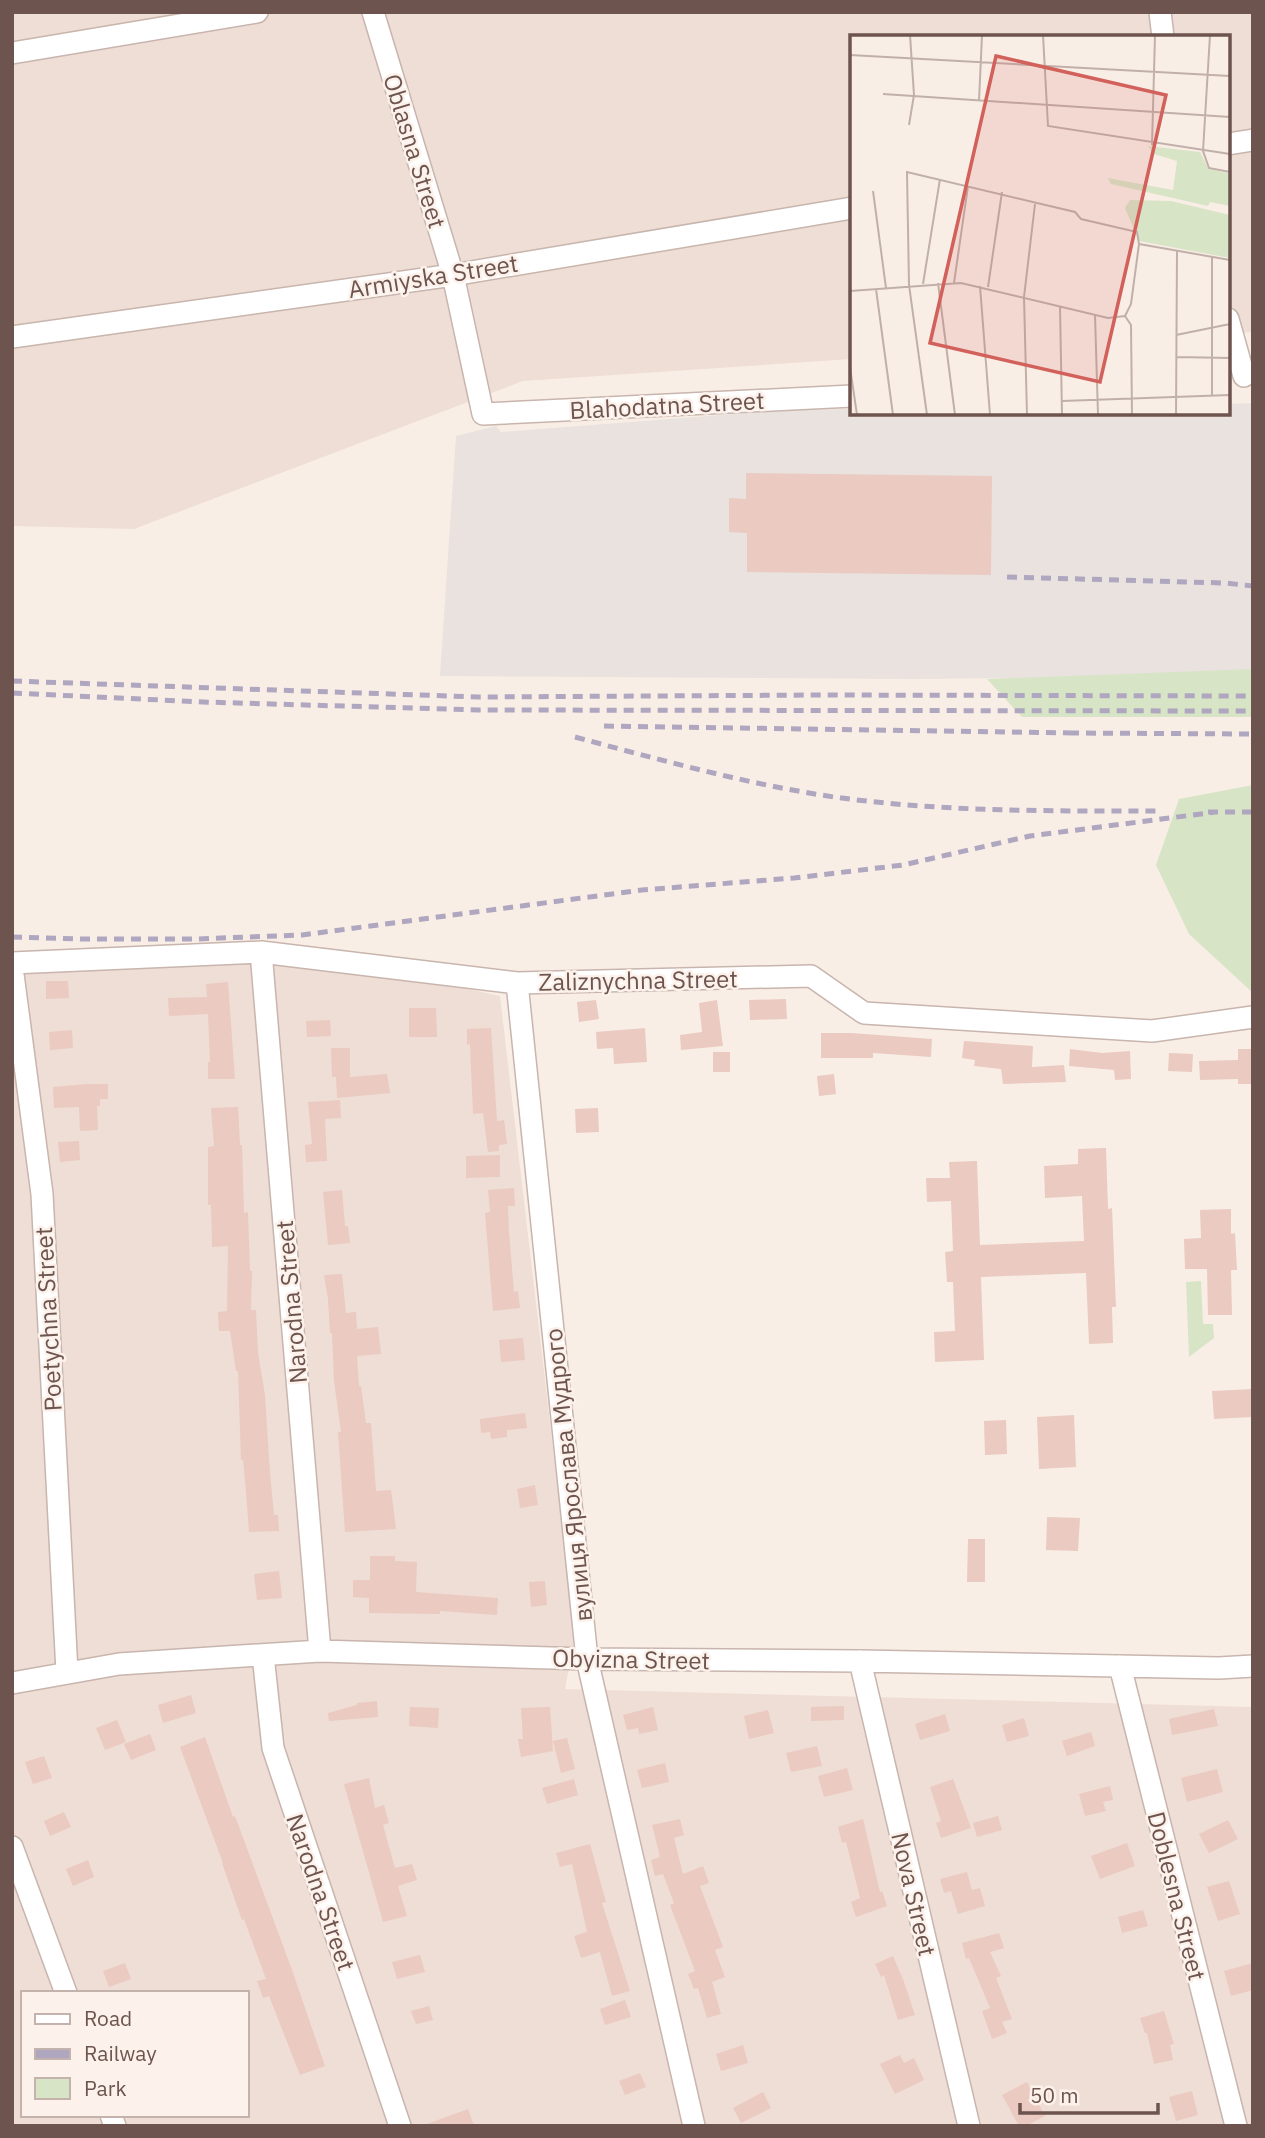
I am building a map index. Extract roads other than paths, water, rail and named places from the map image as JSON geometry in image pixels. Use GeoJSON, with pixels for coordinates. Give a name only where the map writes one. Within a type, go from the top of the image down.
{"type":"FeatureCollection","features":[{"type":"Feature","properties":{"kind":"street"},"geometry":{"type":"LineString","coordinates":[[12,53],[257,12]]}},
{"type":"Feature","properties":{"kind":"street","name":"Oblasna Street"},"geometry":{"type":"LineString","coordinates":[[373,12],[453,275],[483,414]]}},
{"type":"Feature","properties":{"kind":"street"},"geometry":{"type":"LineString","coordinates":[[1160,12],[1163,35]]}},
{"type":"Feature","properties":{"kind":"street"},"geometry":{"type":"LineString","coordinates":[[1230,144],[1253,140]]}},
{"type":"Feature","properties":{"kind":"street","name":"Armiyska Street"},"geometry":{"type":"LineString","coordinates":[[12,337],[453,275],[850,208]]}},
{"type":"Feature","properties":{"kind":"street"},"geometry":{"type":"LineString","coordinates":[[1230,327],[1242,376]]}},
{"type":"Feature","properties":{"kind":"street","name":"Blahodatna Street"},"geometry":{"type":"LineString","coordinates":[[483,414],[850,396]]}},
{"type":"Feature","properties":{"kind":"street","name":"Zaliznychna Street"},"geometry":{"type":"LineString","coordinates":[[12,965],[261,953],[517,983],[811,976],[864,1013],[1153,1031],[1253,1017]]}},
{"type":"Feature","properties":{"kind":"street","name":"Narodna Street"},"geometry":{"type":"LineString","coordinates":[[261,953],[320,1651]]}},
{"type":"Feature","properties":{"kind":"street","name":"Poetychna Street"},"geometry":{"type":"LineString","coordinates":[[12,965],[42,1194],[67,1672]]}},
{"type":"Feature","properties":{"kind":"street","name":"вулиця Ярослава Мудрого"},"geometry":{"type":"LineString","coordinates":[[517,983],[587,1659],[694,2126]]}},
{"type":"Feature","properties":{"kind":"street","name":"Obyizna Street"},"geometry":{"type":"LineString","coordinates":[[12,1683],[119,1664],[320,1651],[587,1659],[1219,1668],[1253,1666]]}},
{"type":"Feature","properties":{"kind":"street","name":"Narodna Street"},"geometry":{"type":"LineString","coordinates":[[263,1654],[273,1748],[400,2126]]}},
{"type":"Feature","properties":{"kind":"street","name":"Nova Street"},"geometry":{"type":"LineString","coordinates":[[860,1661],[969,2126]]}},
{"type":"Feature","properties":{"kind":"street","name":"Doblesna Street"},"geometry":{"type":"LineString","coordinates":[[1120,1666],[1236,2126]]}},
{"type":"Feature","properties":{"kind":"street"},"geometry":{"type":"LineString","coordinates":[[12,1847],[65,1991]]}},
{"type":"Feature","properties":{"kind":"railway"},"geometry":{"type":"LineString","coordinates":[[1007,577],[1253,586]]}},
{"type":"Feature","properties":{"kind":"railway"},"geometry":{"type":"LineString","coordinates":[[12,681],[478,697],[1253,696]]}},
{"type":"Feature","properties":{"kind":"railway"},"geometry":{"type":"LineString","coordinates":[[12,693],[478,710],[1253,711]]}},
{"type":"Feature","properties":{"kind":"railway"},"geometry":{"type":"LineString","coordinates":[[604,726],[1077,733]]}},
{"type":"Feature","properties":{"kind":"railway"},"geometry":{"type":"LineString","coordinates":[[1069,733],[1253,734]]}},
{"type":"Feature","properties":{"kind":"railway"},"geometry":{"type":"LineString","coordinates":[[575,737],[736,778],[834,797],[955,808],[1159,811]]}},
{"type":"Feature","properties":{"kind":"railway"},"geometry":{"type":"LineString","coordinates":[[1208,812],[1253,812]]}},
{"type":"Feature","properties":{"kind":"railway"},"geometry":{"type":"LineString","coordinates":[[12,937],[196,939],[302,935],[642,890],[794,878],[903,865],[1030,836],[1216,812]]}}]}
